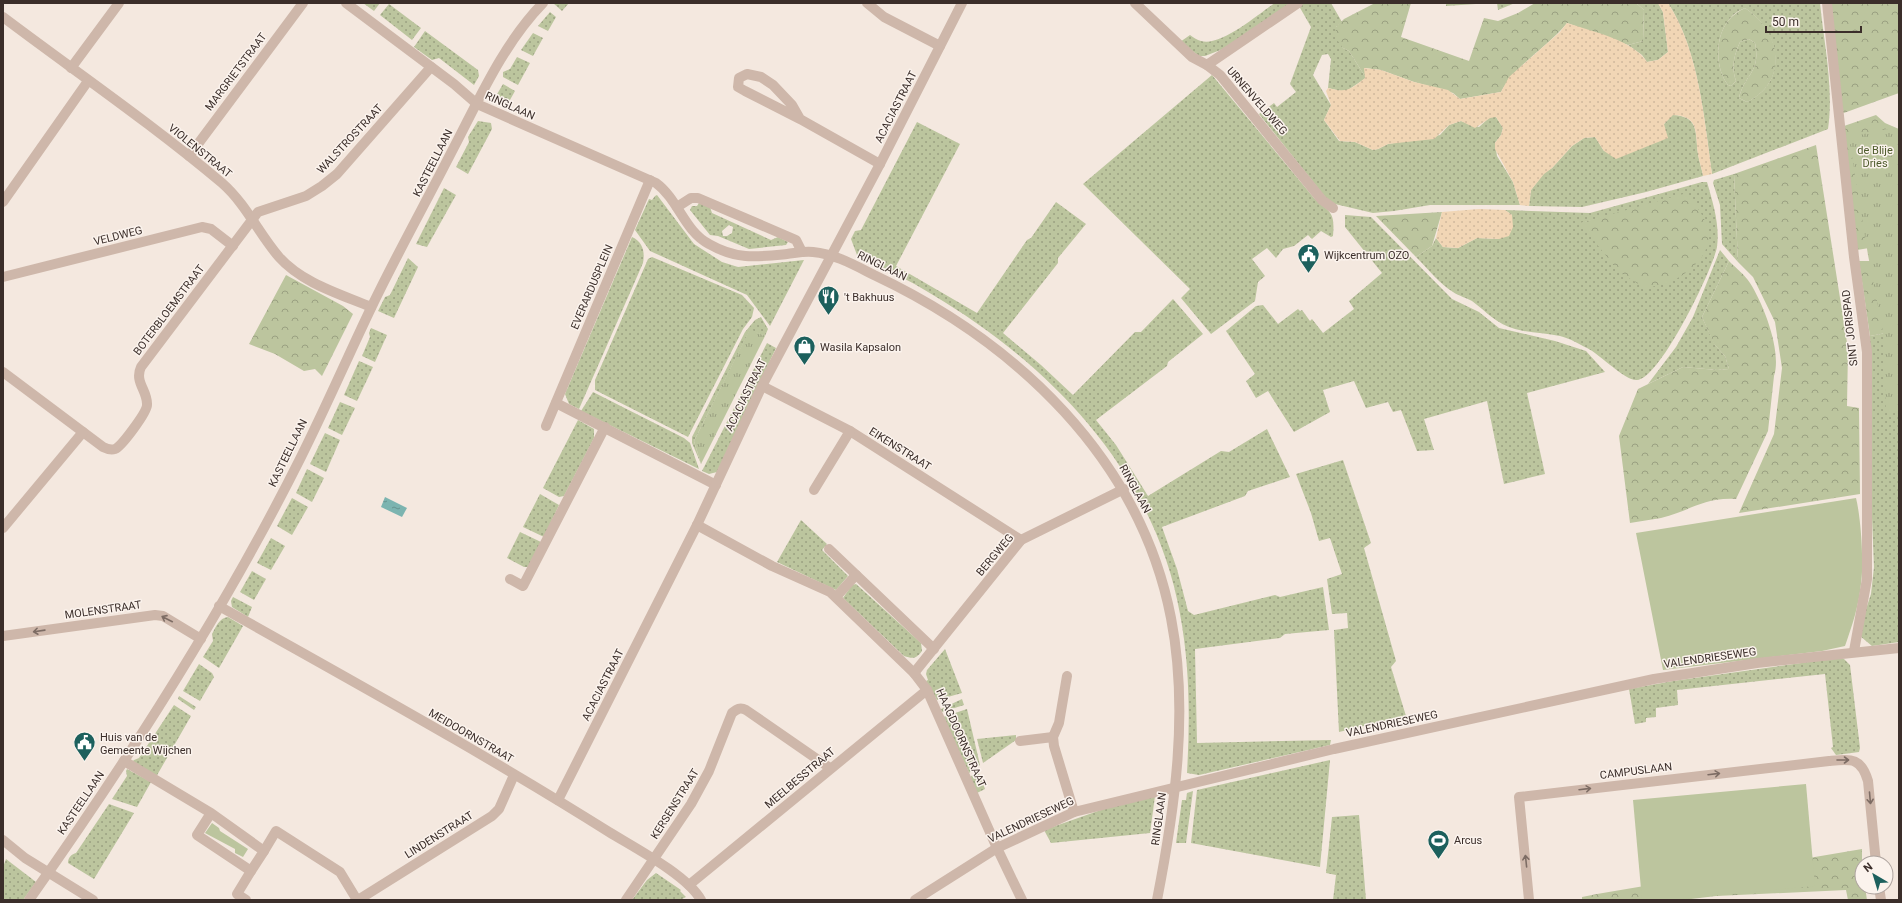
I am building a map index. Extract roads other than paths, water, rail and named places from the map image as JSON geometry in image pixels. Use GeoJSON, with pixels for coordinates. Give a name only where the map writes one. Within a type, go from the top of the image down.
{"type":"FeatureCollection","features":[{"type":"Feature","properties":{"kind":"street"},"geometry":{"type":"LineString","coordinates":[[71,68],[120,3]]}},
{"type":"Feature","properties":{"kind":"street","name":"MARGRIETSTRAAT"},"geometry":{"type":"LineString","coordinates":[[189,156],[303,3]]}},
{"type":"Feature","properties":{"kind":"street","name":"RINGLAAN"},"geometry":{"type":"LineString","coordinates":[[346,3],[454,84],[477,104],[650,180],[661,187],[702,240],[734,255],[753,258],[802,252],[832,255],[931,304],[994,348],[1032,379],[1059,406],[1104,459],[1124,489],[1146,536],[1158,567],[1171,618],[1176,653],[1179,700],[1176,786],[1168,843],[1157,900]]}},
{"type":"Feature","properties":{"kind":"street","name":"KASTEELLAAN"},"geometry":{"type":"LineString","coordinates":[[29,900],[124,761],[201,639],[298,462],[371,306],[477,104],[511,43],[527,19],[543,3]]}},
{"type":"Feature","properties":{"kind":"street"},"geometry":{"type":"LineString","coordinates":[[867,3],[884,17],[940,46]]}},
{"type":"Feature","properties":{"kind":"street","name":"ACACIASTRAAT"},"geometry":{"type":"LineString","coordinates":[[558,800],[697,525],[762,386],[880,164],[962,3]]}},
{"type":"Feature","properties":{"kind":"street","name":"URNENVELDWEG"},"geometry":{"type":"LineString","coordinates":[[1135,3],[1192,57],[1207,65],[1220,75],[1322,200],[1333,208]]}},
{"type":"Feature","properties":{"kind":"street"},"geometry":{"type":"LineString","coordinates":[[1207,65],[1298,3]]}},
{"type":"Feature","properties":{"kind":"street","name":"SINT JORISPAD"},"geometry":{"type":"LineString","coordinates":[[1827,3],[1852,242],[1867,352],[1867,579],[1854,651]]}},
{"type":"Feature","properties":{"kind":"street","name":"VIOLENSTRAAT"},"geometry":{"type":"LineString","coordinates":[[3,16],[189,156],[228,188],[253,220],[274,251],[296,272],[307,279],[371,306]]}},
{"type":"Feature","properties":{"kind":"street","name":"WALSTROSTRAAT"},"geometry":{"type":"LineString","coordinates":[[253,220],[258,212],[306,196],[332,178],[431,67]]}},
{"type":"Feature","properties":{"kind":"street"},"geometry":{"type":"LineString","coordinates":[[800,120],[792,105],[773,85],[761,77],[748,74],[739,78],[738,86],[745,91],[880,164]]}},
{"type":"Feature","properties":{"kind":"street"},"geometry":{"type":"LineString","coordinates":[[3,202],[88,81]]}},
{"type":"Feature","properties":{"kind":"street","name":"EVERARDUSPLEIN"},"geometry":{"type":"LineString","coordinates":[[546,426],[650,180]]}},
{"type":"Feature","properties":{"kind":"street"},"geometry":{"type":"LineString","coordinates":[[677,207],[691,198],[698,198],[796,240],[802,252]]}},
{"type":"Feature","properties":{"kind":"street","name":"BOTERBLOEMSTRAAT"},"geometry":{"type":"LineString","coordinates":[[83,432],[107,449],[111,450],[119,446],[147,409],[147,400],[138,377],[141,367],[253,220]]}},
{"type":"Feature","properties":{"kind":"street","name":"VELDWEG"},"geometry":{"type":"LineString","coordinates":[[3,277],[202,227],[211,229],[233,246]]}},
{"type":"Feature","properties":{"kind":"street"},"geometry":{"type":"LineString","coordinates":[[3,372],[83,432],[3,528]]}},
{"type":"Feature","properties":{"kind":"street","name":"EIKENSTRAAT"},"geometry":{"type":"LineString","coordinates":[[762,386],[850,431],[1021,540]]}},
{"type":"Feature","properties":{"kind":"street"},"geometry":{"type":"LineString","coordinates":[[556,403],[716,485]]}},
{"type":"Feature","properties":{"kind":"street"},"geometry":{"type":"LineString","coordinates":[[510,579],[524,586],[605,427]]}},
{"type":"Feature","properties":{"kind":"street"},"geometry":{"type":"LineString","coordinates":[[814,490],[850,431]]}},
{"type":"Feature","properties":{"kind":"street","name":"BERGWEG"},"geometry":{"type":"LineString","coordinates":[[914,673],[1021,540],[1124,489]]}},
{"type":"Feature","properties":{"kind":"street","name":"HAAGDOORNSTRAAT"},"geometry":{"type":"LineString","coordinates":[[697,525],[836,597],[914,673],[927,690],[997,848],[1022,900]]}},
{"type":"Feature","properties":{"kind":"street"},"geometry":{"type":"LineString","coordinates":[[829,549],[934,649]]}},
{"type":"Feature","properties":{"kind":"street"},"geometry":{"type":"LineString","coordinates":[[836,597],[856,575]]}},
{"type":"Feature","properties":{"kind":"street","name":"MEIDOORNSTRAAT"},"geometry":{"type":"LineString","coordinates":[[219,606],[558,800],[654,860],[689,885],[701,900]]}},
{"type":"Feature","properties":{"kind":"street","name":"MOLENSTRAAT"},"geometry":{"type":"LineString","coordinates":[[3,636],[155,615],[163,616],[201,639]]}},
{"type":"Feature","properties":{"kind":"street","name":"VALENDRIESEWEG"},"geometry":{"type":"LineString","coordinates":[[915,900],[997,848],[1074,812],[1176,786],[1654,679],[1706,670],[1854,651],[1899,648]]}},
{"type":"Feature","properties":{"kind":"street"},"geometry":{"type":"LineString","coordinates":[[1066,676],[1059,723],[1053,737],[1054,746],[1074,812]]}},
{"type":"Feature","properties":{"kind":"street","name":"MEELBESSTRAAT"},"geometry":{"type":"LineString","coordinates":[[689,885],[927,690]]}},
{"type":"Feature","properties":{"kind":"street","name":"KERSENSTRAAT"},"geometry":{"type":"LineString","coordinates":[[654,860],[695,797],[709,771],[732,713],[736,709],[742,708],[746,710],[830,768]]}},
{"type":"Feature","properties":{"kind":"street"},"geometry":{"type":"LineString","coordinates":[[1020,741],[1053,737]]}},
{"type":"Feature","properties":{"kind":"street","name":"CAMPUSLAAN"},"geometry":{"type":"LineString","coordinates":[[1529,900],[1519,797],[1845,759],[1858,762],[1865,769],[1868,781],[1875,855]]}},
{"type":"Feature","properties":{"kind":"street"},"geometry":{"type":"LineString","coordinates":[[124,761],[211,813],[264,851]]}},
{"type":"Feature","properties":{"kind":"street","name":"LINDENSTRAAT"},"geometry":{"type":"LineString","coordinates":[[358,900],[492,816],[499,809],[514,775]]}},
{"type":"Feature","properties":{"kind":"street"},"geometry":{"type":"LineString","coordinates":[[211,813],[197,835],[251,871]]}},
{"type":"Feature","properties":{"kind":"street"},"geometry":{"type":"LineString","coordinates":[[246,900],[237,894],[276,831],[340,872],[358,900]]}},
{"type":"Feature","properties":{"kind":"street"},"geometry":{"type":"LineString","coordinates":[[3,840],[93,900]]}},
{"type":"Feature","properties":{"kind":"street"},"geometry":{"type":"LineString","coordinates":[[626,900],[654,860]]}},
{"type":"Feature","properties":{"kind":"water"},"geometry":{"type":"Polygon","coordinates":[[[385,497],[407,508],[402,517],[381,507],[385,497]]]}},
{"type":"Feature","properties":{"kind":"place","name":"Wijkcentrum OZO"},"geometry":{"type":"Point","coordinates":[1309,274]}},
{"type":"Feature","properties":{"kind":"place","name":"'t Bakhuus"},"geometry":{"type":"Point","coordinates":[829,316]}},
{"type":"Feature","properties":{"kind":"place","name":"Wasila Kapsalon"},"geometry":{"type":"Point","coordinates":[805,366]}},
{"type":"Feature","properties":{"kind":"place","name":"Huis van de Gemeente Wijchen"},"geometry":{"type":"Point","coordinates":[84,762]}},
{"type":"Feature","properties":{"kind":"place","name":"Arcus"},"geometry":{"type":"Point","coordinates":[1439,860]}},
{"type":"Feature","properties":{"kind":"park label","name":"de Blije Dries"},"geometry":{"type":"Point","coordinates":[1875,156]}}]}
